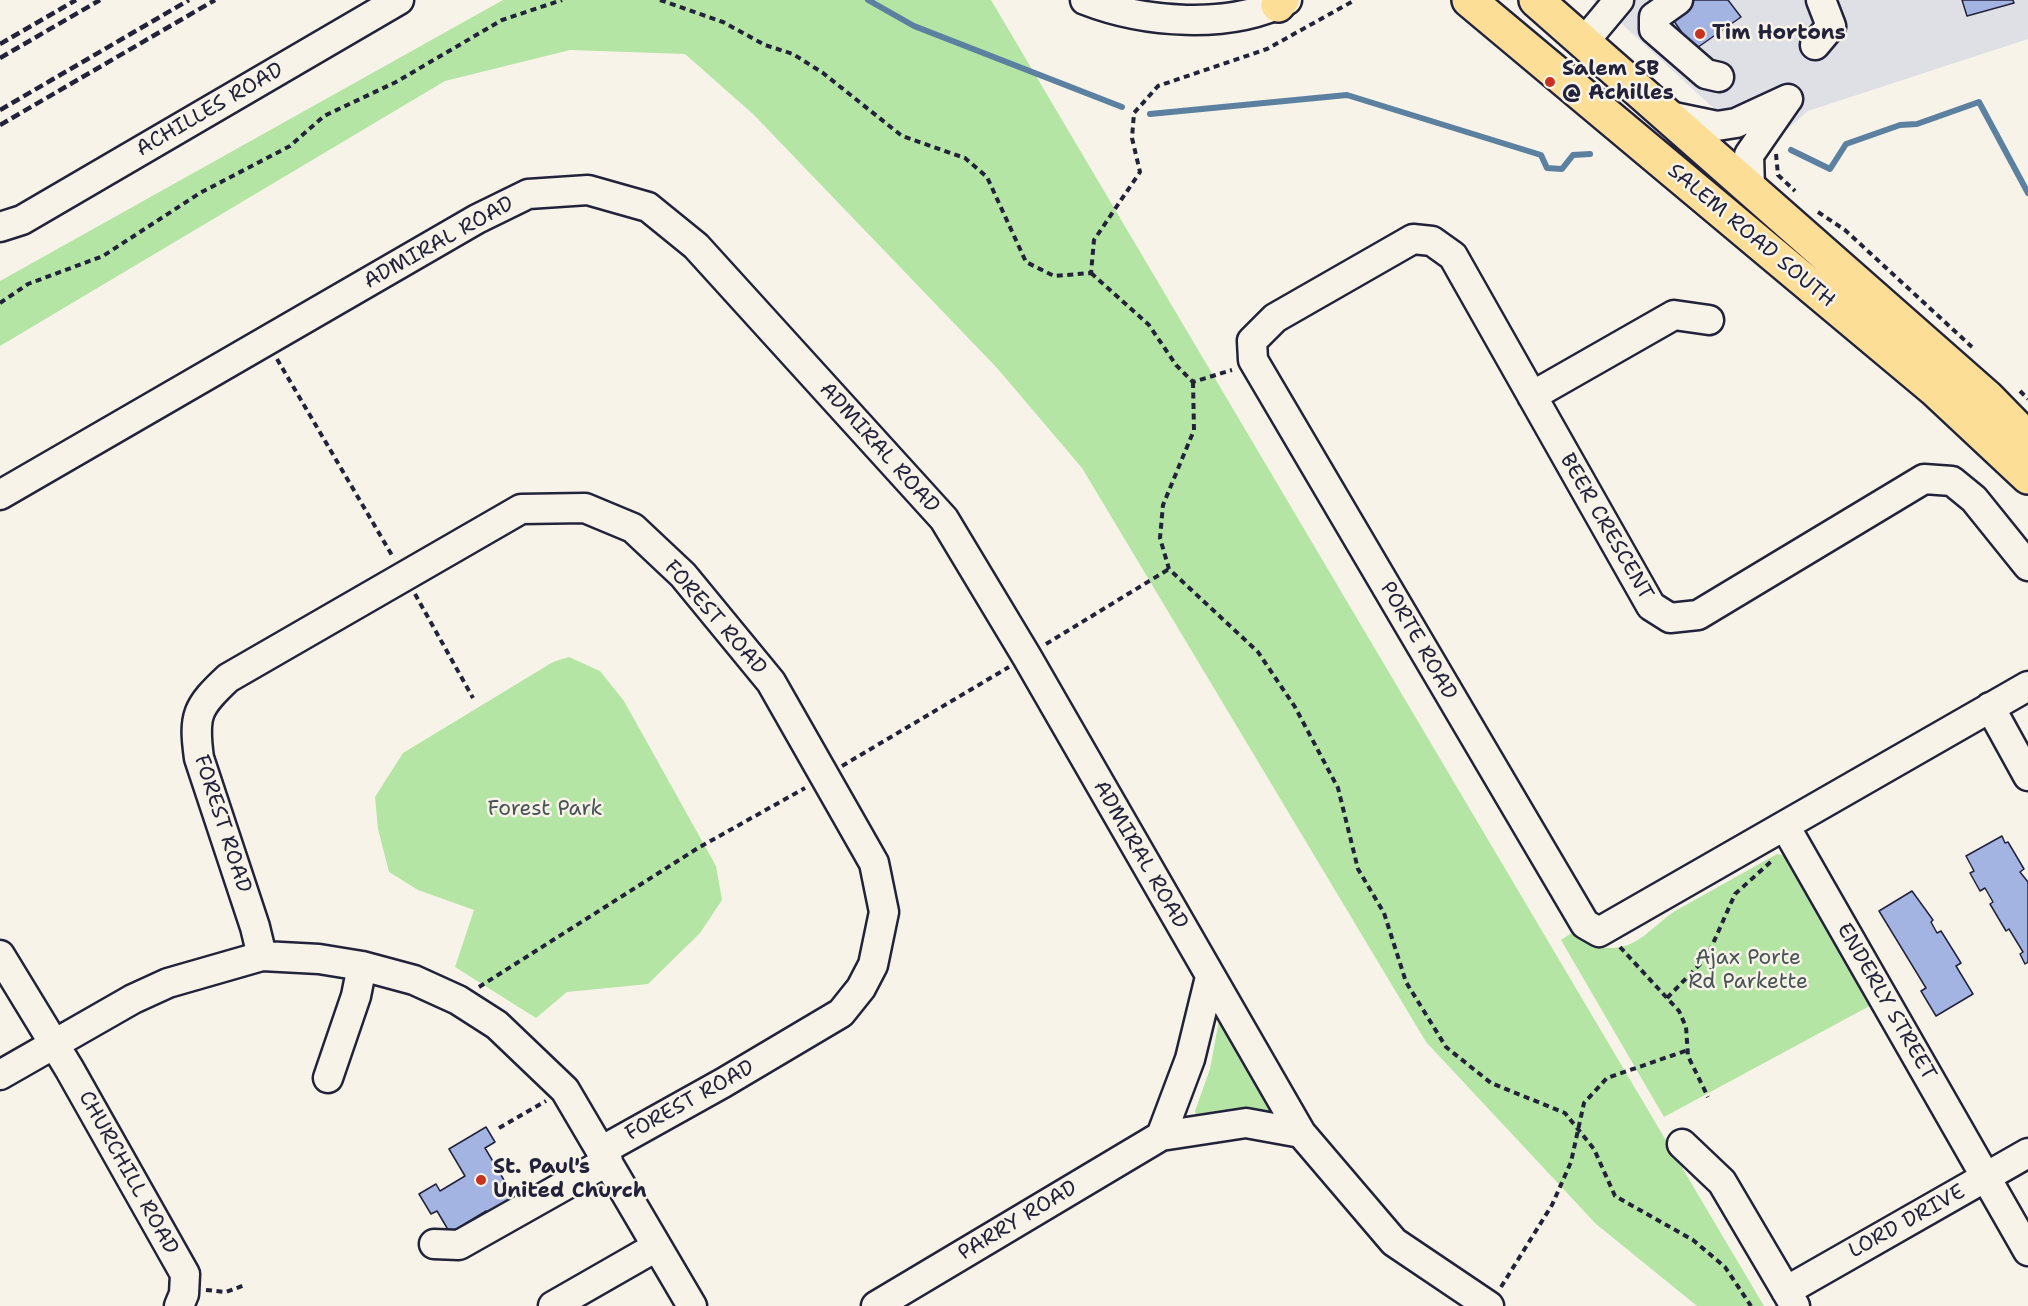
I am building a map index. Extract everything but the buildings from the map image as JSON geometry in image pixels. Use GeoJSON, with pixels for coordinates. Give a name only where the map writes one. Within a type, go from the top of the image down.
{"type":"FeatureCollection","features":[{"type":"Feature","properties":{"kind":"main road","name":"SALEM ROAD SOUTH"},"geometry":{"type":"LineString","coordinates":[[1469,0],[1934,389],[2028,477]]}},
{"type":"Feature","properties":{"kind":"main road","name":"SALEM ROAD SOUTH"},"geometry":{"type":"LineString","coordinates":[[1536,0],[1988,398],[2028,439]]}},
{"type":"Feature","properties":{"kind":"street","name":"ACHILLES ROAD"},"geometry":{"type":"LineString","coordinates":[[0,240],[11,224],[399,0]]}},
{"type":"Feature","properties":{"kind":"street"},"geometry":{"type":"LineString","coordinates":[[1085,0],[1111,10],[1163,19],[1222,19],[1282,2]]}},
{"type":"Feature","properties":{"kind":"street"},"geometry":{"type":"LineString","coordinates":[[1584,42],[1619,0]]}},
{"type":"Feature","properties":{"kind":"street"},"geometry":{"type":"LineString","coordinates":[[1678,0],[1654,16],[1654,29],[1706,74],[1719,77]]}},
{"type":"Feature","properties":{"kind":"street"},"geometry":{"type":"LineString","coordinates":[[1815,45],[1831,26],[1821,0]]}},
{"type":"Feature","properties":{"kind":"street"},"geometry":{"type":"LineString","coordinates":[[1669,116],[1717,126],[1736,123],[1788,99],[1749,155],[1750,188]]}},
{"type":"Feature","properties":{"kind":"street","name":"ADMIRAL ROAD"},"geometry":{"type":"LineString","coordinates":[[0,495],[477,219],[528,194],[588,190],[648,207],[696,246],[944,519],[1027,657],[1301,1133],[1394,1242],[1495,1297]]}},
{"type":"Feature","properties":{"kind":"street","name":"BEER CRESCENT"},"geometry":{"type":"LineString","coordinates":[[1252,341],[1275,318],[1413,239],[1432,241],[1453,256],[1651,606],[1670,618],[1698,615],[1924,479],[1952,481],[1974,499],[2028,566]]}},
{"type":"Feature","properties":{"kind":"street"},"geometry":{"type":"LineString","coordinates":[[1532,396],[1674,315],[1709,320]]}},
{"type":"Feature","properties":{"kind":"street","name":"PORTE ROAD"},"geometry":{"type":"LineString","coordinates":[[1252,341],[1253,360],[1585,924],[1608,936]]}},
{"type":"Feature","properties":{"kind":"street","name":"FOREST ROAD"},"geometry":{"type":"LineString","coordinates":[[262,956],[255,927],[199,758],[195,730],[204,701],[228,678],[521,509],[585,508],[633,528],[683,575],[771,682],[874,863],[881,885],[884,912],[873,965],[861,988],[841,1013],[459,1245],[434,1244]]}},
{"type":"Feature","properties":{"kind":"street"},"geometry":{"type":"LineString","coordinates":[[1608,936],[1791,835],[1990,707],[2028,686]]}},
{"type":"Feature","properties":{"kind":"street"},"geometry":{"type":"LineString","coordinates":[[1990,707],[2028,776]]}},
{"type":"Feature","properties":{"kind":"street","name":"ENDERLY STREET"},"geometry":{"type":"LineString","coordinates":[[1791,835],[2028,1251]]}},
{"type":"Feature","properties":{"kind":"street","name":"CHURCHILL ROAD"},"geometry":{"type":"LineString","coordinates":[[0,955],[185,1275],[184,1294],[179,1306]]}},
{"type":"Feature","properties":{"kind":"street"},"geometry":{"type":"LineString","coordinates":[[0,1075],[133,999],[168,983],[262,956],[319,959],[362,966],[414,980],[458,1000],[497,1025],[565,1090],[692,1306]]}},
{"type":"Feature","properties":{"kind":"street"},"geometry":{"type":"LineString","coordinates":[[328,1078],[356,996],[362,966]]}},
{"type":"Feature","properties":{"kind":"street"},"geometry":{"type":"LineString","coordinates":[[1161,1136],[1190,1059],[1210,977]]}},
{"type":"Feature","properties":{"kind":"street","name":"PARRY ROAD"},"geometry":{"type":"LineString","coordinates":[[876,1306],[1161,1136],[1246,1123],[1301,1133]]}},
{"type":"Feature","properties":{"kind":"street"},"geometry":{"type":"LineString","coordinates":[[1682,1144],[1722,1182],[1790,1298]]}},
{"type":"Feature","properties":{"kind":"street","name":"LORD DRIVE"},"geometry":{"type":"LineString","coordinates":[[1790,1298],[2028,1153]]}},
{"type":"Feature","properties":{"kind":"street"},"geometry":{"type":"LineString","coordinates":[[553,1306],[656,1247]]}},
{"type":"Feature","properties":{"kind":"path"},"geometry":{"type":"LineString","coordinates":[[0,303],[28,284],[103,256],[200,193],[290,146],[324,116],[396,82],[502,20],[562,0]]}},
{"type":"Feature","properties":{"kind":"path"},"geometry":{"type":"LineString","coordinates":[[660,0],[723,22],[765,45],[793,54],[822,73],[902,136],[965,158],[987,177],[1026,262],[1054,276],[1091,273],[1149,325],[1176,365],[1193,382],[1194,430],[1163,504],[1160,538],[1169,569],[1258,652],[1295,706],[1338,788],[1358,869],[1384,913],[1406,982],[1446,1047],[1491,1083],[1565,1113],[1594,1149],[1615,1196],[1693,1240],[1725,1267],[1751,1306]]}},
{"type":"Feature","properties":{"kind":"path"},"geometry":{"type":"LineString","coordinates":[[1091,273],[1094,240],[1140,172],[1132,138],[1134,113],[1158,86],[1267,49],[1355,0]]}},
{"type":"Feature","properties":{"kind":"path"},"geometry":{"type":"LineString","coordinates":[[1760,138],[1776,150],[1779,175],[1803,199]]}},
{"type":"Feature","properties":{"kind":"path"},"geometry":{"type":"LineString","coordinates":[[1811,208],[1845,230],[1981,355]]}},
{"type":"Feature","properties":{"kind":"path"},"geometry":{"type":"LineString","coordinates":[[267,341],[405,576],[473,698]]}},
{"type":"Feature","properties":{"kind":"path"},"geometry":{"type":"LineString","coordinates":[[1193,382],[1237,368]]}},
{"type":"Feature","properties":{"kind":"path"},"geometry":{"type":"LineString","coordinates":[[2012,384],[2028,399]]}},
{"type":"Feature","properties":{"kind":"path"},"geometry":{"type":"LineString","coordinates":[[458,1000],[567,934],[698,848],[1027,657],[1169,569]]}},
{"type":"Feature","properties":{"kind":"path"},"geometry":{"type":"LineString","coordinates":[[1667,998],[1707,957],[1735,894],[1772,864],[1791,835]]}},
{"type":"Feature","properties":{"kind":"path"},"geometry":{"type":"LineString","coordinates":[[1608,936],[1679,1011],[1686,1027],[1688,1050],[1708,1096]]}},
{"type":"Feature","properties":{"kind":"path"},"geometry":{"type":"LineString","coordinates":[[1495,1297],[1552,1204],[1571,1162],[1584,1103],[1607,1078],[1688,1050]]}},
{"type":"Feature","properties":{"kind":"path"},"geometry":{"type":"LineString","coordinates":[[500,1128],[565,1090]]}},
{"type":"Feature","properties":{"kind":"path"},"geometry":{"type":"LineString","coordinates":[[206,1290],[226,1292],[245,1285]]}},
{"type":"Feature","properties":{"kind":"shaded area"},"geometry":{"type":"Polygon","coordinates":[[[1593,0],[2028,0],[2028,39],[1808,111],[1761,152],[1593,0]]]}},
{"type":"Feature","properties":{"kind":"green space"},"geometry":{"type":"Polygon","coordinates":[[[503,0],[991,0],[1764,1306],[1697,1306],[1596,1224],[1426,1042],[1082,468],[997,368],[753,114],[685,54],[570,50],[445,81],[0,346],[0,281],[503,0]]]}},
{"type":"Feature","properties":{"kind":"green space","name":"Forest Park"},"geometry":{"type":"Polygon","coordinates":[[[569,657],[600,671],[624,701],[716,866],[722,900],[700,933],[648,984],[567,992],[536,1018],[455,967],[474,910],[418,890],[389,872],[378,829],[375,797],[403,753],[553,662],[569,657]]]}},
{"type":"Feature","properties":{"kind":"green space","name":"Ajax Porte Rd Parkette"},"geometry":{"type":"Polygon","coordinates":[[[1777,854],[1788,856],[1877,1002],[1664,1117],[1561,940],[1585,924],[1592,945],[1606,948],[1629,945],[1675,911],[1777,854]]]}},
{"type":"Feature","properties":{"kind":"green space"},"geometry":{"type":"Polygon","coordinates":[[[1220,1015],[1275,1107],[1273,1115],[1249,1111],[1196,1116],[1195,1111],[1210,1069],[1220,1015]]]}},
{"type":"Feature","properties":{"kind":"waterway"},"geometry":{"type":"LineString","coordinates":[[868,0],[914,26],[1122,107]]}},
{"type":"Feature","properties":{"kind":"waterway"},"geometry":{"type":"LineString","coordinates":[[1150,114],[1347,95],[1541,155],[1547,168],[1562,169],[1573,155],[1590,154]]}},
{"type":"Feature","properties":{"kind":"waterway"},"geometry":{"type":"LineString","coordinates":[[1791,150],[1830,169],[1846,144],[1900,125],[1917,124],[1979,102],[2028,193]]}},
{"type":"Feature","properties":{"kind":"railway"},"geometry":{"type":"LineString","coordinates":[[0,44],[76,0]]}},
{"type":"Feature","properties":{"kind":"railway"},"geometry":{"type":"LineString","coordinates":[[0,58],[100,0]]}},
{"type":"Feature","properties":{"kind":"railway"},"geometry":{"type":"LineString","coordinates":[[0,110],[189,0]]}},
{"type":"Feature","properties":{"kind":"railway"},"geometry":{"type":"LineString","coordinates":[[0,125],[215,0]]}},
{"type":"Feature","properties":{"kind":"place","name":"Tim Hortons"},"geometry":{"type":"Point","coordinates":[1700,34]}},
{"type":"Feature","properties":{"kind":"place","name":"Salem SB @ Achilles"},"geometry":{"type":"Point","coordinates":[1550,82]}},
{"type":"Feature","properties":{"kind":"place","name":"St. Paul's United Church"},"geometry":{"type":"Point","coordinates":[481,1180]}}]}
